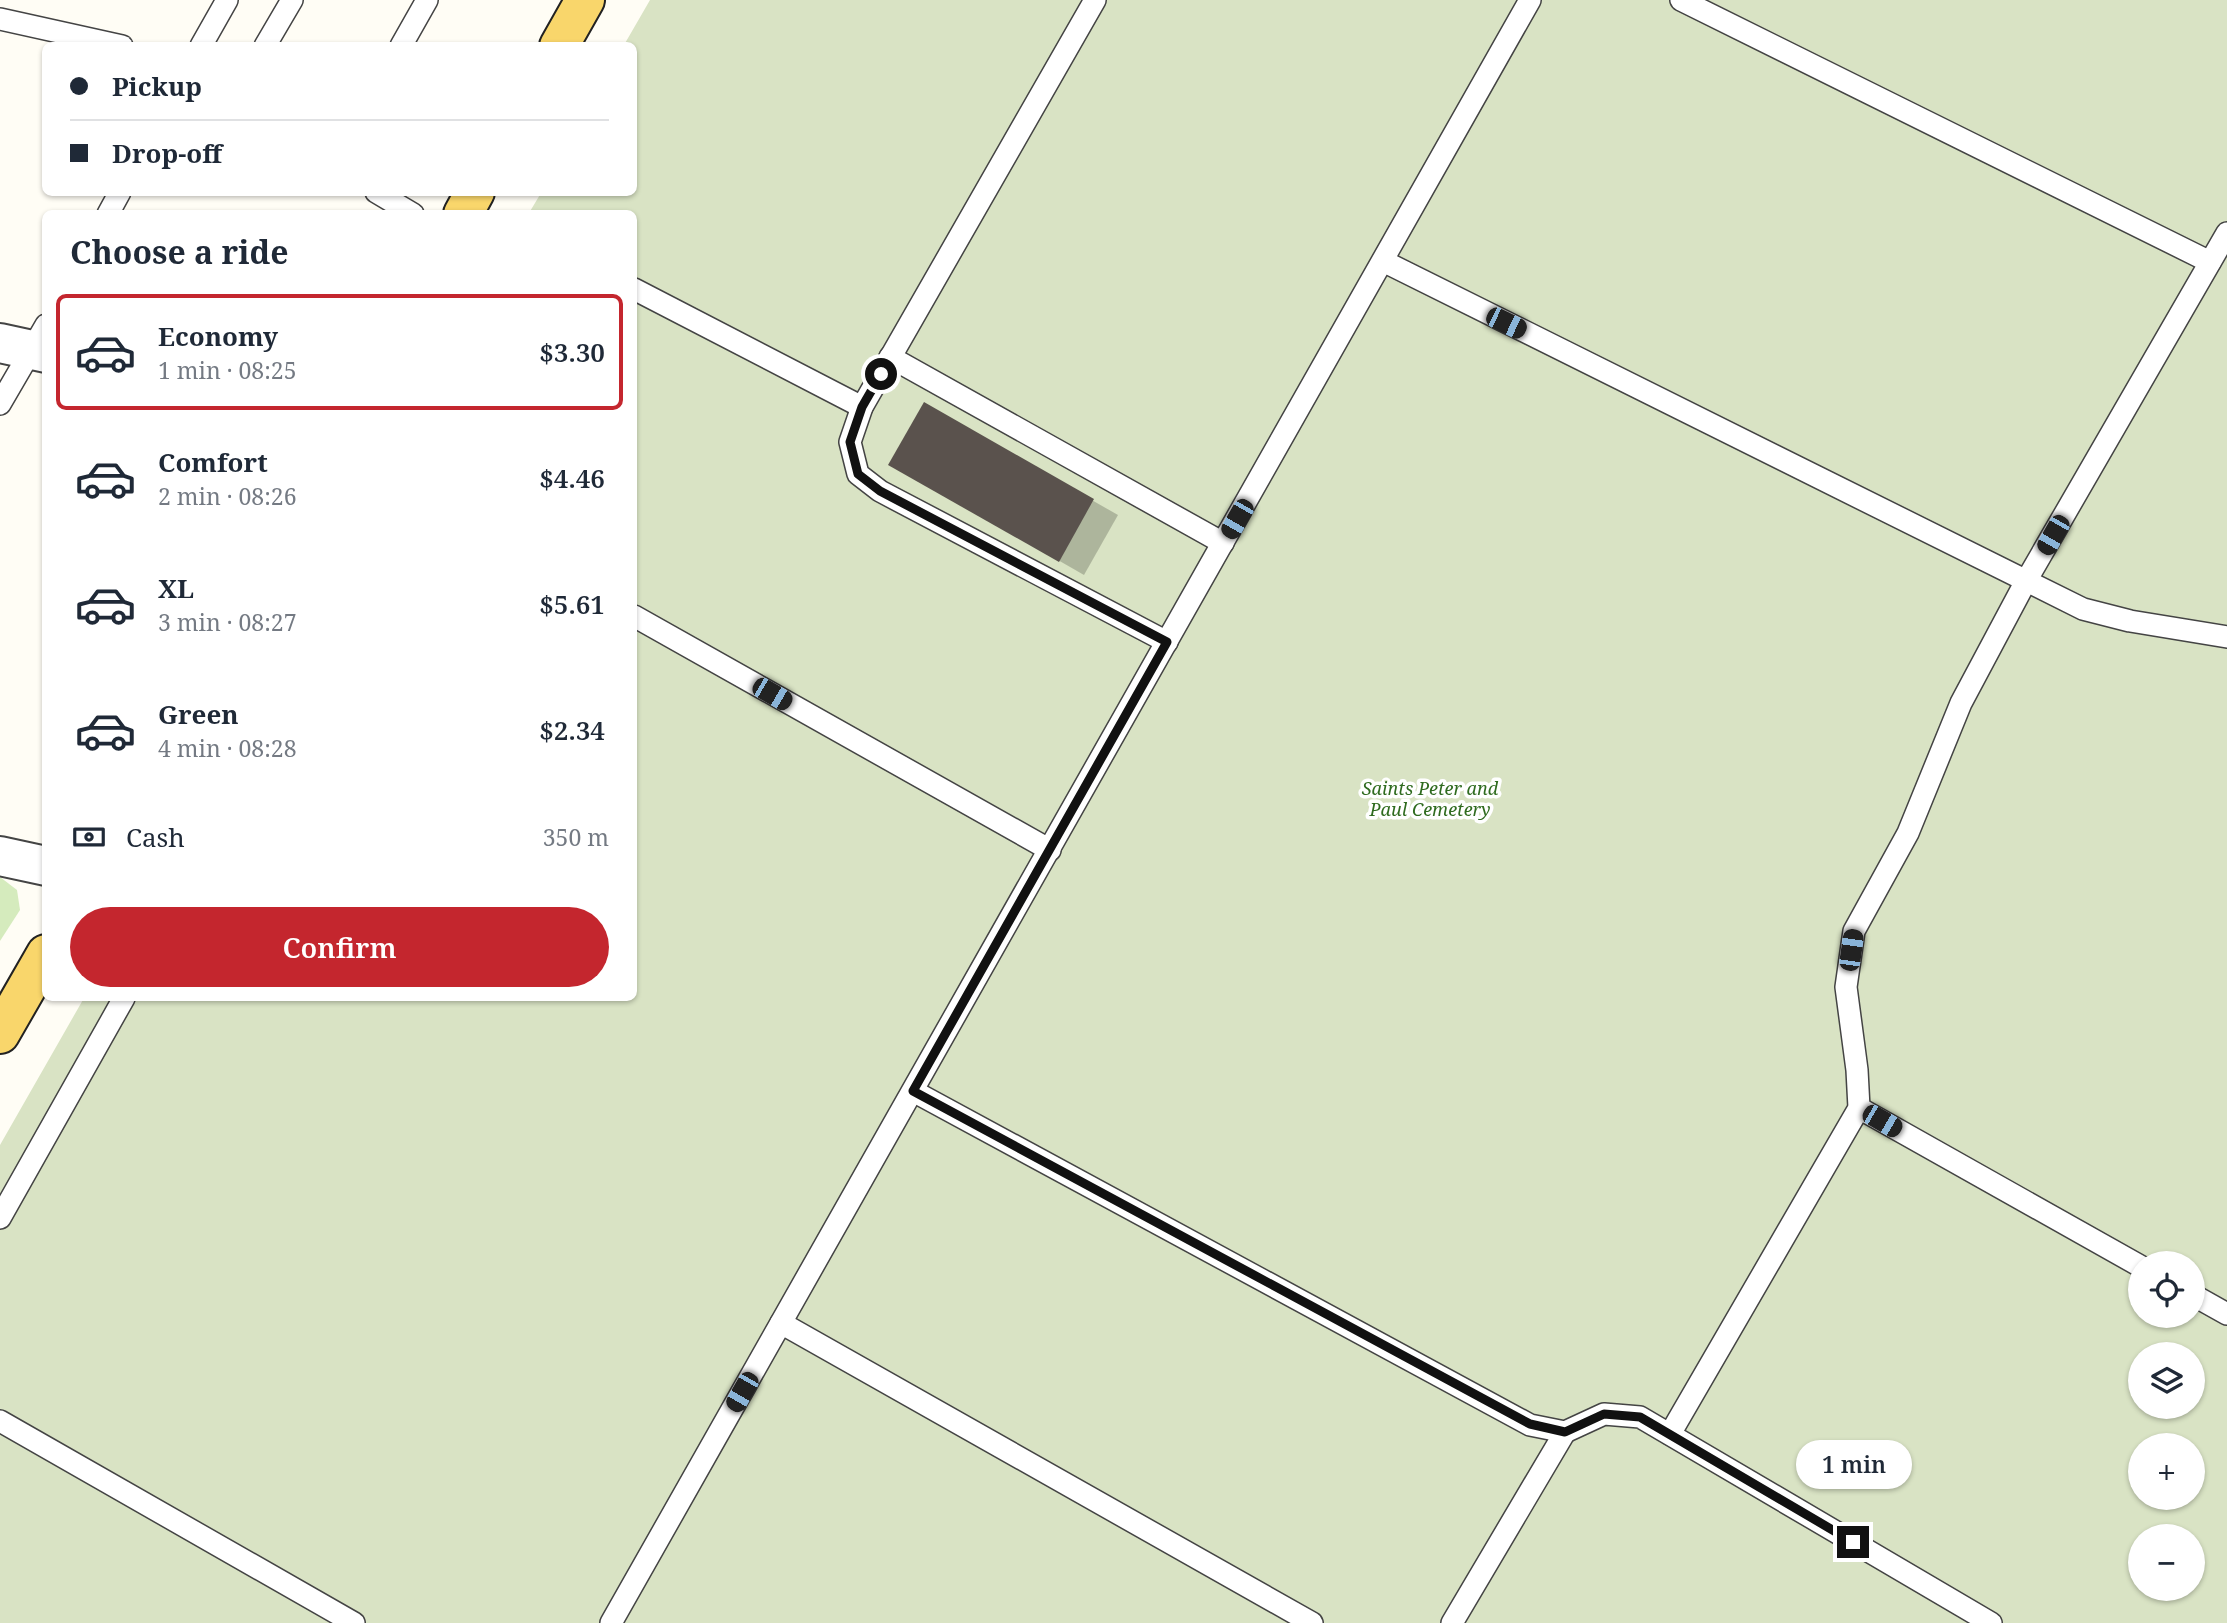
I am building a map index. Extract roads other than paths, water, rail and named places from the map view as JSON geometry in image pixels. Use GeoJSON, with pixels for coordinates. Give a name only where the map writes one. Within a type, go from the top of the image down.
{"type":"FeatureCollection","features":[{"type":"Feature","properties":{"kind":"main road"},"geometry":{"type":"LineString","coordinates":[[561,42],[585,0]]}},
{"type":"Feature","properties":{"kind":"main road"},"geometry":{"type":"LineString","coordinates":[[0,1034],[42,961]]}},
{"type":"Feature","properties":{"kind":"street"},"geometry":{"type":"LineString","coordinates":[[0,856],[42,865]]}},
{"type":"Feature","properties":{"kind":"lane"},"geometry":{"type":"LineString","coordinates":[[203,42],[227,0]]}},
{"type":"Feature","properties":{"kind":"lane"},"geometry":{"type":"LineString","coordinates":[[267,42],[292,0]]}},
{"type":"Feature","properties":{"kind":"lane"},"geometry":{"type":"LineString","coordinates":[[403,42],[427,0]]}},
{"type":"Feature","properties":{"kind":"lane"},"geometry":{"type":"LineString","coordinates":[[1095,0],[862,407],[850,442],[858,474],[873,486],[1167,642]]}},
{"type":"Feature","properties":{"kind":"lane"},"geometry":{"type":"LineString","coordinates":[[611,1623],[1530,0]]}},
{"type":"Feature","properties":{"kind":"lane"},"geometry":{"type":"LineString","coordinates":[[1681,0],[2210,262]]}},
{"type":"Feature","properties":{"kind":"lane"},"geometry":{"type":"LineString","coordinates":[[0,19],[104,42]]}},
{"type":"Feature","properties":{"kind":"lane"},"geometry":{"type":"LineString","coordinates":[[383,196],[406,210]]}},
{"type":"Feature","properties":{"kind":"lane"},"geometry":{"type":"LineString","coordinates":[[1670,1434],[1859,1108],[1846,987],[1854,931],[1908,833],[1961,702],[2026,581],[2227,233]]}},
{"type":"Feature","properties":{"kind":"lane"},"geometry":{"type":"LineString","coordinates":[[1383,261],[2083,609],[2130,621],[2227,637]]}},
{"type":"Feature","properties":{"kind":"lane"},"geometry":{"type":"LineString","coordinates":[[637,291],[862,407]]}},
{"type":"Feature","properties":{"kind":"lane"},"geometry":{"type":"LineString","coordinates":[[0,404],[31,343]]}},
{"type":"Feature","properties":{"kind":"lane"},"geometry":{"type":"LineString","coordinates":[[890,357],[1223,542]]}},
{"type":"Feature","properties":{"kind":"lane"},"geometry":{"type":"LineString","coordinates":[[637,618],[1050,850]]}},
{"type":"Feature","properties":{"kind":"lane"},"geometry":{"type":"LineString","coordinates":[[0,1218],[122,1001]]}},
{"type":"Feature","properties":{"kind":"lane"},"geometry":{"type":"LineString","coordinates":[[913,1091],[1530,1424],[1565,1432]]}},
{"type":"Feature","properties":{"kind":"lane"},"geometry":{"type":"LineString","coordinates":[[1859,1108],[2128,1259]]}},
{"type":"Feature","properties":{"kind":"lane"},"geometry":{"type":"LineString","coordinates":[[2205,1302],[2227,1314]]}},
{"type":"Feature","properties":{"kind":"lane"},"geometry":{"type":"LineString","coordinates":[[782,1323],[1312,1623]]}},
{"type":"Feature","properties":{"kind":"lane"},"geometry":{"type":"LineString","coordinates":[[1452,1623],[1565,1432],[1604,1414],[1640,1417],[1991,1623]]}},
{"type":"Feature","properties":{"kind":"lane"},"geometry":{"type":"LineString","coordinates":[[0,1421],[354,1623]]}},
{"type":"Feature","properties":{"kind":"park label","name":"Saints Peter and Paul Cemetery"},"geometry":{"type":"Point","coordinates":[1430,799]}}]}
